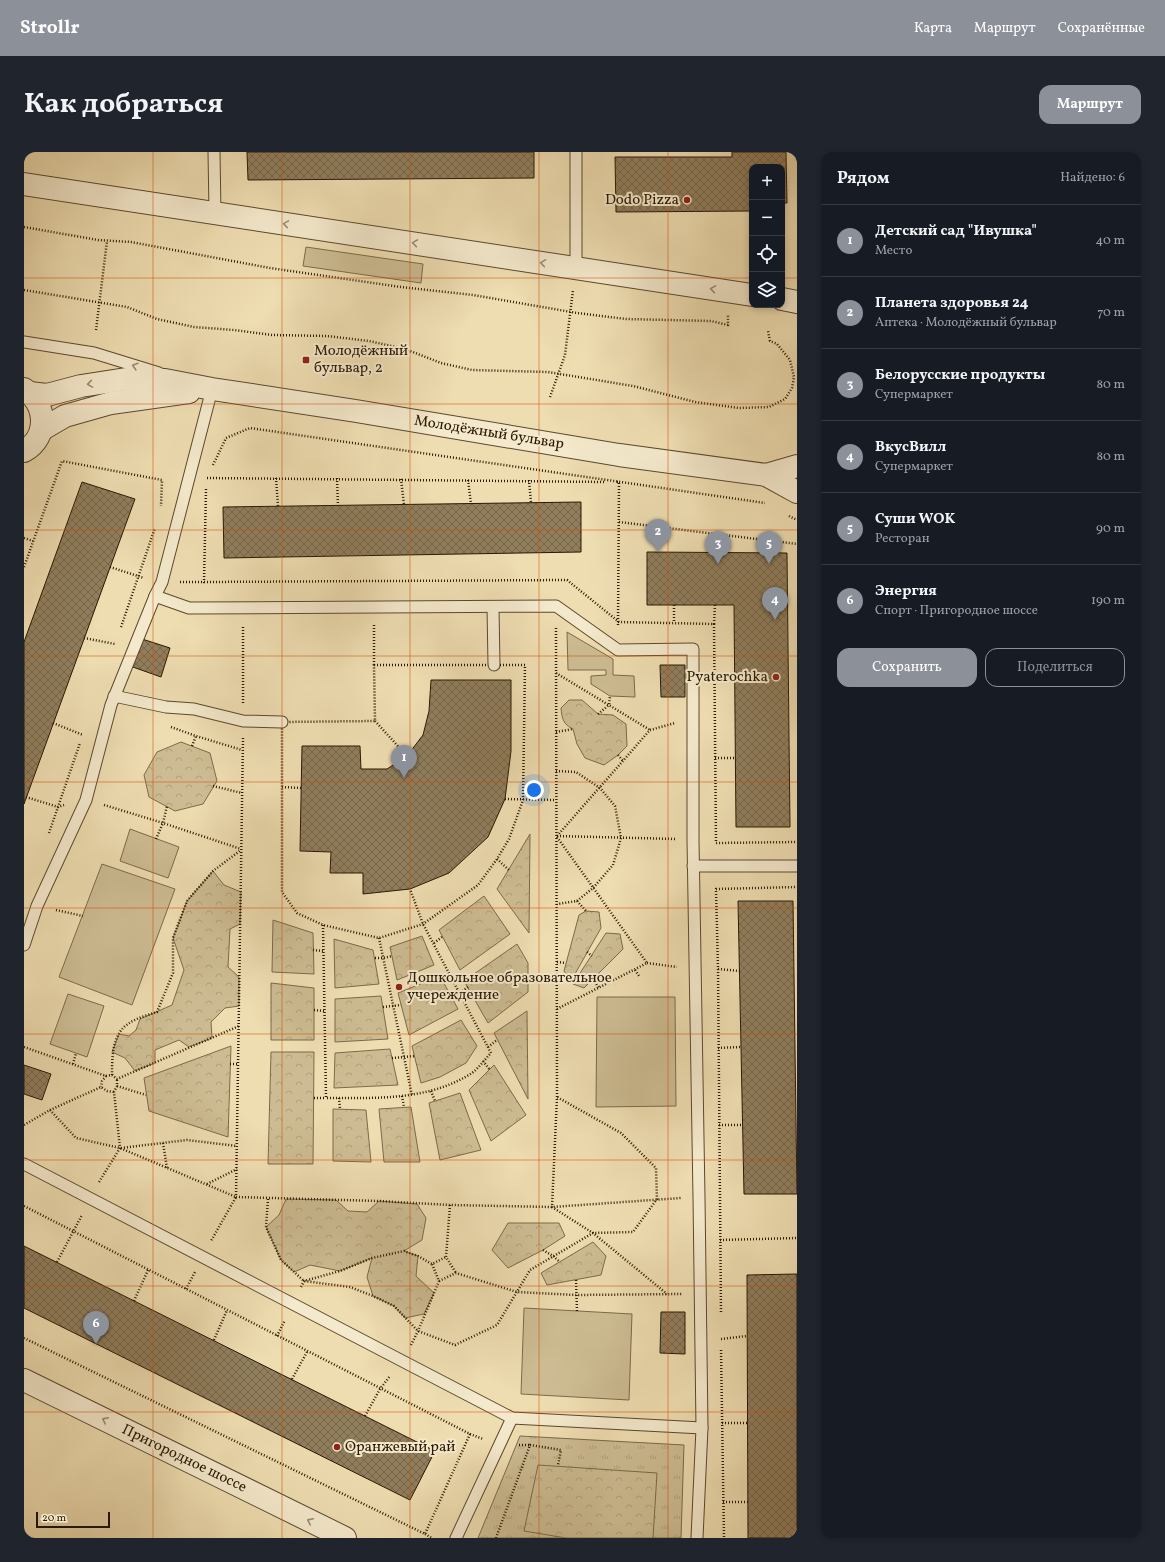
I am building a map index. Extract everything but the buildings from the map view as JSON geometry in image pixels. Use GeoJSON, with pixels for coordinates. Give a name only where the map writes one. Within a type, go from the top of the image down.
{"type":"FeatureCollection","features":[{"type":"Feature","properties":{"kind":"street"},"geometry":{"type":"LineString","coordinates":[[24,184],[215,213],[574,278],[749,295]]}},
{"type":"Feature","properties":{"kind":"street"},"geometry":{"type":"LineString","coordinates":[[785,300],[797,302]]}},
{"type":"Feature","properties":{"kind":"street","name":"Молодёжный бульвар"},"geometry":{"type":"LineString","coordinates":[[27,391],[47,395],[81,386],[126,379],[165,380],[212,389],[356,411],[619,455],[766,475],[797,492]]}},
{"type":"Feature","properties":{"kind":"street","name":"Молодёжный бульвар"},"geometry":{"type":"LineString","coordinates":[[41,430],[65,416],[111,403],[212,389]]}},
{"type":"Feature","properties":{"kind":"street"},"geometry":{"type":"LineString","coordinates":[[24,452],[33,444],[41,430],[43,422],[41,410],[35,399],[27,391]]}},
{"type":"Feature","properties":{"kind":"street","name":"Молодёжный бульвар"},"geometry":{"type":"LineString","coordinates":[[766,475],[797,466]]}},
{"type":"Feature","properties":{"kind":"street","name":"Пригородное шоссе"},"geometry":{"type":"LineString","coordinates":[[24,1380],[345,1538]]}},
{"type":"Feature","properties":{"kind":"lane"},"geometry":{"type":"LineString","coordinates":[[214,152],[215,213]]}},
{"type":"Feature","properties":{"kind":"lane"},"geometry":{"type":"LineString","coordinates":[[574,278],[576,152]]}},
{"type":"Feature","properties":{"kind":"lane"},"geometry":{"type":"LineString","coordinates":[[24,342],[94,353],[212,389],[162,582],[114,696],[86,800],[37,906],[24,945]]}},
{"type":"Feature","properties":{"kind":"lane"},"geometry":{"type":"LineString","coordinates":[[155,596],[189,608],[556,606],[618,650],[693,649],[693,866],[702,1428],[697,1538]]}},
{"type":"Feature","properties":{"kind":"lane"},"geometry":{"type":"LineString","coordinates":[[493,607],[494,665]]}},
{"type":"Feature","properties":{"kind":"lane"},"geometry":{"type":"LineString","coordinates":[[114,696],[166,707],[194,709],[243,721],[282,722]]}},
{"type":"Feature","properties":{"kind":"lane"},"geometry":{"type":"LineString","coordinates":[[693,866],[797,866]]}},
{"type":"Feature","properties":{"kind":"lane"},"geometry":{"type":"LineString","coordinates":[[24,1164],[512,1418],[702,1428]]}},
{"type":"Feature","properties":{"kind":"lane"},"geometry":{"type":"LineString","coordinates":[[456,1538],[512,1418]]}},
{"type":"Feature","properties":{"kind":"path"},"geometry":{"type":"LineString","coordinates":[[24,227],[107,240],[131,242],[194,253],[231,262],[401,287],[473,295],[571,312],[626,319],[711,322],[728,325]]}},
{"type":"Feature","properties":{"kind":"path"},"geometry":{"type":"LineString","coordinates":[[96,330],[107,240]]}},
{"type":"Feature","properties":{"kind":"path"},"geometry":{"type":"LineString","coordinates":[[550,397],[566,355],[574,278]]}},
{"type":"Feature","properties":{"kind":"path"},"geometry":{"type":"LineString","coordinates":[[24,290],[127,307],[157,319],[194,327],[234,330],[272,336],[327,336],[369,341],[405,349],[441,363],[472,370],[548,372],[633,386],[696,402],[739,408],[769,407],[785,399],[792,388],[794,377],[790,360],[777,344],[770,341],[768,331]]}},
{"type":"Feature","properties":{"kind":"path"},"geometry":{"type":"LineString","coordinates":[[619,622],[567,580],[204,582],[207,478],[226,438],[250,428],[765,503],[771,506]]}},
{"type":"Feature","properties":{"kind":"path"},"geometry":{"type":"LineString","coordinates":[[24,567],[62,461],[162,480],[189,478],[337,478],[619,482]]}},
{"type":"Feature","properties":{"kind":"path"},"geometry":{"type":"LineString","coordinates":[[276,478],[278,506]]}},
{"type":"Feature","properties":{"kind":"path"},"geometry":{"type":"LineString","coordinates":[[337,478],[338,506]]}},
{"type":"Feature","properties":{"kind":"path"},"geometry":{"type":"LineString","coordinates":[[402,479],[404,505]]}},
{"type":"Feature","properties":{"kind":"path"},"geometry":{"type":"LineString","coordinates":[[161,511],[162,480]]}},
{"type":"Feature","properties":{"kind":"path"},"geometry":{"type":"LineString","coordinates":[[468,480],[471,504]]}},
{"type":"Feature","properties":{"kind":"path"},"geometry":{"type":"LineString","coordinates":[[529,480],[530,503]]}},
{"type":"Feature","properties":{"kind":"path"},"geometry":{"type":"LineString","coordinates":[[618,650],[619,482]]}},
{"type":"Feature","properties":{"kind":"path"},"geometry":{"type":"LineString","coordinates":[[784,513],[797,520]]}},
{"type":"Feature","properties":{"kind":"path"},"geometry":{"type":"LineString","coordinates":[[619,522],[797,544]]}},
{"type":"Feature","properties":{"kind":"path"},"geometry":{"type":"LineString","coordinates":[[120,629],[156,526]]}},
{"type":"Feature","properties":{"kind":"path"},"geometry":{"type":"LineString","coordinates":[[24,538],[33,541]]}},
{"type":"Feature","properties":{"kind":"path"},"geometry":{"type":"LineString","coordinates":[[110,567],[138,578]]}},
{"type":"Feature","properties":{"kind":"path"},"geometry":{"type":"LineString","coordinates":[[236,1197],[243,721],[243,582]]}},
{"type":"Feature","properties":{"kind":"path"},"geometry":{"type":"LineString","coordinates":[[674,605],[674,623]]}},
{"type":"Feature","properties":{"kind":"path"},"geometry":{"type":"LineString","coordinates":[[714,624],[715,605]]}},
{"type":"Feature","properties":{"kind":"path"},"geometry":{"type":"LineString","coordinates":[[552,1207],[557,1097],[556,606]]}},
{"type":"Feature","properties":{"kind":"path"},"geometry":{"type":"LineString","coordinates":[[373,607],[375,721],[407,756]]}},
{"type":"Feature","properties":{"kind":"path"},"geometry":{"type":"LineString","coordinates":[[112,651],[117,637]]}},
{"type":"Feature","properties":{"kind":"path"},"geometry":{"type":"LineString","coordinates":[[84,638],[115,644]]}},
{"type":"Feature","properties":{"kind":"path"},"geometry":{"type":"LineString","coordinates":[[374,665],[525,665],[523,800],[509,838],[498,859],[478,885],[423,924],[379,938],[323,925],[297,913],[282,892],[282,722],[375,721]]}},
{"type":"Feature","properties":{"kind":"path"},"geometry":{"type":"LineString","coordinates":[[556,673],[650,730]]}},
{"type":"Feature","properties":{"kind":"path"},"geometry":{"type":"LineString","coordinates":[[714,678],[734,676]]}},
{"type":"Feature","properties":{"kind":"path"},"geometry":{"type":"LineString","coordinates":[[598,714],[609,705],[610,696]]}},
{"type":"Feature","properties":{"kind":"path"},"geometry":{"type":"LineString","coordinates":[[556,836],[650,730],[693,718]]}},
{"type":"Feature","properties":{"kind":"path"},"geometry":{"type":"LineString","coordinates":[[54,723],[83,735]]}},
{"type":"Feature","properties":{"kind":"path"},"geometry":{"type":"LineString","coordinates":[[48,836],[85,728]]}},
{"type":"Feature","properties":{"kind":"path"},"geometry":{"type":"LineString","coordinates":[[556,732],[573,729]]}},
{"type":"Feature","properties":{"kind":"path"},"geometry":{"type":"LineString","coordinates":[[192,746],[196,736]]}},
{"type":"Feature","properties":{"kind":"path"},"geometry":{"type":"LineString","coordinates":[[618,755],[623,761]]}},
{"type":"Feature","properties":{"kind":"path"},"geometry":{"type":"LineString","coordinates":[[715,758],[735,758]]}},
{"type":"Feature","properties":{"kind":"path"},"geometry":{"type":"LineString","coordinates":[[556,771],[576,772],[600,788],[615,806],[621,838],[614,865],[593,888],[577,901],[557,904]]}},
{"type":"Feature","properties":{"kind":"path"},"geometry":{"type":"LineString","coordinates":[[214,786],[242,793]]}},
{"type":"Feature","properties":{"kind":"path"},"geometry":{"type":"LineString","coordinates":[[282,787],[301,788]]}},
{"type":"Feature","properties":{"kind":"path"},"geometry":{"type":"LineString","coordinates":[[26,797],[58,807],[86,800],[163,822],[241,849]]}},
{"type":"Feature","properties":{"kind":"path"},"geometry":{"type":"LineString","coordinates":[[505,799],[556,800]]}},
{"type":"Feature","properties":{"kind":"path"},"geometry":{"type":"LineString","coordinates":[[156,839],[163,822],[167,806]]}},
{"type":"Feature","properties":{"kind":"path"},"geometry":{"type":"LineString","coordinates":[[556,836],[693,840],[716,843],[721,1317]]}},
{"type":"Feature","properties":{"kind":"path"},"geometry":{"type":"LineString","coordinates":[[556,836],[648,964],[557,1009]]}},
{"type":"Feature","properties":{"kind":"path"},"geometry":{"type":"LineString","coordinates":[[112,1075],[112,1052],[119,1034],[127,1024],[157,1012],[173,973],[173,938],[187,901],[213,871],[241,849]]}},
{"type":"Feature","properties":{"kind":"path"},"geometry":{"type":"LineString","coordinates":[[498,859],[509,870]]}},
{"type":"Feature","properties":{"kind":"path"},"geometry":{"type":"LineString","coordinates":[[716,889],[797,887]]}},
{"type":"Feature","properties":{"kind":"path"},"geometry":{"type":"LineString","coordinates":[[314,1098],[370,1098],[412,1095],[431,1091],[442,1088],[472,1072],[491,1053],[423,924],[410,889]]}},
{"type":"Feature","properties":{"kind":"path"},"geometry":{"type":"LineString","coordinates":[[577,901],[586,911]]}},
{"type":"Feature","properties":{"kind":"path"},"geometry":{"type":"LineString","coordinates":[[323,925],[326,1098]]}},
{"type":"Feature","properties":{"kind":"path"},"geometry":{"type":"LineString","coordinates":[[620,934],[623,930]]}},
{"type":"Feature","properties":{"kind":"path"},"geometry":{"type":"LineString","coordinates":[[434,943],[442,937]]}},
{"type":"Feature","properties":{"kind":"path"},"geometry":{"type":"LineString","coordinates":[[379,938],[412,1095]]}},
{"type":"Feature","properties":{"kind":"path"},"geometry":{"type":"LineString","coordinates":[[313,950],[323,951]]}},
{"type":"Feature","properties":{"kind":"path"},"geometry":{"type":"LineString","coordinates":[[587,952],[592,956]]}},
{"type":"Feature","properties":{"kind":"path"},"geometry":{"type":"LineString","coordinates":[[375,958],[392,956]]}},
{"type":"Feature","properties":{"kind":"path"},"geometry":{"type":"LineString","coordinates":[[557,962],[566,963]]}},
{"type":"Feature","properties":{"kind":"path"},"geometry":{"type":"LineString","coordinates":[[635,970],[639,976]]}},
{"type":"Feature","properties":{"kind":"path"},"geometry":{"type":"LineString","coordinates":[[593,979],[599,988]]}},
{"type":"Feature","properties":{"kind":"path"},"geometry":{"type":"LineString","coordinates":[[460,994],[468,987]]}},
{"type":"Feature","properties":{"kind":"path"},"geometry":{"type":"LineString","coordinates":[[383,1007],[402,1005]]}},
{"type":"Feature","properties":{"kind":"path"},"geometry":{"type":"LineString","coordinates":[[314,1010],[324,1011]]}},
{"type":"Feature","properties":{"kind":"path"},"geometry":{"type":"LineString","coordinates":[[117,1079],[239,1026]]}},
{"type":"Feature","properties":{"kind":"path"},"geometry":{"type":"LineString","coordinates":[[488,1047],[498,1040]]}},
{"type":"Feature","properties":{"kind":"path"},"geometry":{"type":"LineString","coordinates":[[24,1047],[106,1076],[112,1075],[117,1079]]}},
{"type":"Feature","properties":{"kind":"path"},"geometry":{"type":"LineString","coordinates":[[73,1064],[76,1053]]}},
{"type":"Feature","properties":{"kind":"path"},"geometry":{"type":"LineString","coordinates":[[392,1058],[414,1056]]}},
{"type":"Feature","properties":{"kind":"path"},"geometry":{"type":"LineString","coordinates":[[483,1061],[490,1070]]}},
{"type":"Feature","properties":{"kind":"path"},"geometry":{"type":"LineString","coordinates":[[230,1064],[238,1064]]}},
{"type":"Feature","properties":{"kind":"path"},"geometry":{"type":"LineString","coordinates":[[101,1087],[102,1081],[106,1076]]}},
{"type":"Feature","properties":{"kind":"path"},"geometry":{"type":"LineString","coordinates":[[57,1262],[74,1232],[90,1198],[120,1148],[114,1092],[117,1086],[117,1079]]}},
{"type":"Feature","properties":{"kind":"path"},"geometry":{"type":"LineString","coordinates":[[117,1086],[146,1095]]}},
{"type":"Feature","properties":{"kind":"path"},"geometry":{"type":"LineString","coordinates":[[101,1087],[107,1091],[114,1092]]}},
{"type":"Feature","properties":{"kind":"path"},"geometry":{"type":"LineString","coordinates":[[24,1125],[50,1110],[101,1087]]}},
{"type":"Feature","properties":{"kind":"path"},"geometry":{"type":"LineString","coordinates":[[431,1091],[435,1101]]}},
{"type":"Feature","properties":{"kind":"path"},"geometry":{"type":"LineString","coordinates":[[402,1096],[404,1107]]}},
{"type":"Feature","properties":{"kind":"path"},"geometry":{"type":"LineString","coordinates":[[268,1199],[266,1227],[281,1260],[304,1281],[350,1287],[373,1296],[394,1306],[418,1331],[455,1345],[498,1325],[530,1270],[593,1233],[633,1232],[657,1199],[656,1168],[621,1133],[557,1097]]}},
{"type":"Feature","properties":{"kind":"path"},"geometry":{"type":"LineString","coordinates":[[339,1098],[340,1109]]}},
{"type":"Feature","properties":{"kind":"path"},"geometry":{"type":"LineString","coordinates":[[50,1110],[76,1138],[120,1148],[236,1197],[450,1205],[552,1207],[657,1199],[720,1197]]}},
{"type":"Feature","properties":{"kind":"path"},"geometry":{"type":"LineString","coordinates":[[719,1125],[743,1125]]}},
{"type":"Feature","properties":{"kind":"path"},"geometry":{"type":"LineString","coordinates":[[120,1148],[187,1140],[237,1146]]}},
{"type":"Feature","properties":{"kind":"path"},"geometry":{"type":"LineString","coordinates":[[163,1143],[167,1168]]}},
{"type":"Feature","properties":{"kind":"path"},"geometry":{"type":"LineString","coordinates":[[206,1185],[237,1169]]}},
{"type":"Feature","properties":{"kind":"path"},"geometry":{"type":"LineString","coordinates":[[450,1205],[446,1256],[456,1273]]}},
{"type":"Feature","properties":{"kind":"path"},"geometry":{"type":"LineString","coordinates":[[24,1206],[470,1434],[425,1534]]}},
{"type":"Feature","properties":{"kind":"path"},"geometry":{"type":"LineString","coordinates":[[552,1207],[593,1233],[667,1294]]}},
{"type":"Feature","properties":{"kind":"path"},"geometry":{"type":"LineString","coordinates":[[720,1240],[797,1238]]}},
{"type":"Feature","properties":{"kind":"path"},"geometry":{"type":"LineString","coordinates":[[543,1250],[560,1262]]}},
{"type":"Feature","properties":{"kind":"path"},"geometry":{"type":"LineString","coordinates":[[277,1336],[304,1281],[340,1271],[372,1258],[404,1251],[418,1256],[432,1264],[446,1256]]}},
{"type":"Feature","properties":{"kind":"path"},"geometry":{"type":"LineString","coordinates":[[134,1300],[148,1270]]}},
{"type":"Feature","properties":{"kind":"path"},"geometry":{"type":"LineString","coordinates":[[439,1281],[456,1273],[518,1292],[576,1295],[721,1294]]}},
{"type":"Feature","properties":{"kind":"path"},"geometry":{"type":"LineString","coordinates":[[576,1280],[577,1311]]}},
{"type":"Feature","properties":{"kind":"path"},"geometry":{"type":"LineString","coordinates":[[214,1340],[228,1310]]}},
{"type":"Feature","properties":{"kind":"path"},"geometry":{"type":"LineString","coordinates":[[721,1333],[724,1538]]}},
{"type":"Feature","properties":{"kind":"path"},"geometry":{"type":"LineString","coordinates":[[721,1339],[747,1336]]}},
{"type":"Feature","properties":{"kind":"path"},"geometry":{"type":"LineString","coordinates":[[24,1338],[432,1538]]}},
{"type":"Feature","properties":{"kind":"path"},"geometry":{"type":"LineString","coordinates":[[292,1379],[307,1352]]}},
{"type":"Feature","properties":{"kind":"path"},"geometry":{"type":"LineString","coordinates":[[722,1423],[748,1423]]}},
{"type":"Feature","properties":{"kind":"path"},"geometry":{"type":"LineString","coordinates":[[496,1538],[530,1445],[561,1450],[558,1465]]}},
{"type":"Feature","properties":{"kind":"path"},"geometry":{"type":"LineString","coordinates":[[723,1502],[748,1502]]}},
{"type":"Feature","properties":{"kind":"green space"},"geometry":{"type":"Polygon","coordinates":[[[306,247],[423,264],[421,283],[303,266],[306,247]]]}},
{"type":"Feature","properties":{"kind":"green space"},"geometry":{"type":"Polygon","coordinates":[[[567,632],[613,659],[613,675],[634,676],[635,697],[610,696],[591,684],[591,676],[606,675],[606,670],[568,670],[567,632]]]}},
{"type":"Feature","properties":{"kind":"green space"},"geometry":{"type":"Polygon","coordinates":[[[569,700],[582,700],[598,714],[613,715],[626,724],[627,746],[618,755],[604,765],[585,758],[577,744],[573,729],[565,723],[563,718],[561,708],[569,700]]]}},
{"type":"Feature","properties":{"kind":"green space"},"geometry":{"type":"Polygon","coordinates":[[[181,742],[210,753],[217,781],[203,804],[175,811],[149,797],[144,775],[157,752],[181,742]]]}},
{"type":"Feature","properties":{"kind":"green space"},"geometry":{"type":"Polygon","coordinates":[[[130,829],[179,847],[168,878],[120,861],[130,829]]]}},
{"type":"Feature","properties":{"kind":"green space"},"geometry":{"type":"Polygon","coordinates":[[[530,834],[529,933],[497,889],[530,834]]]}},
{"type":"Feature","properties":{"kind":"green space"},"geometry":{"type":"Polygon","coordinates":[[[102,864],[175,889],[132,1005],[59,977],[102,864]]]}},
{"type":"Feature","properties":{"kind":"green space"},"geometry":{"type":"Polygon","coordinates":[[[213,871],[224,885],[241,892],[240,924],[230,929],[228,967],[239,977],[239,1006],[225,1008],[211,1022],[212,1038],[189,1047],[179,1040],[155,1050],[155,1063],[135,1071],[125,1058],[112,1052],[119,1034],[129,1036],[136,1030],[140,1019],[172,1005],[184,970],[173,938],[187,901],[213,871]]]}},
{"type":"Feature","properties":{"kind":"green space"},"geometry":{"type":"Polygon","coordinates":[[[484,896],[510,934],[460,970],[439,930],[484,896]]]}},
{"type":"Feature","properties":{"kind":"green space"},"geometry":{"type":"Polygon","coordinates":[[[586,911],[599,912],[601,928],[571,981],[564,971],[579,915],[586,911]]]}},
{"type":"Feature","properties":{"kind":"green space"},"geometry":{"type":"Polygon","coordinates":[[[273,920],[313,933],[314,974],[272,972],[273,920]]]}},
{"type":"Feature","properties":{"kind":"green space"},"geometry":{"type":"Polygon","coordinates":[[[606,933],[620,934],[623,949],[584,988],[573,984],[606,933]]]}},
{"type":"Feature","properties":{"kind":"green space"},"geometry":{"type":"Polygon","coordinates":[[[422,936],[434,965],[397,980],[390,947],[422,936]]]}},
{"type":"Feature","properties":{"kind":"green space"},"geometry":{"type":"Polygon","coordinates":[[[334,939],[373,950],[379,984],[335,988],[334,939]]]}},
{"type":"Feature","properties":{"kind":"green space"},"geometry":{"type":"Polygon","coordinates":[[[517,944],[528,963],[528,992],[488,1023],[464,981],[517,944]]]}},
{"type":"Feature","properties":{"kind":"green space"},"geometry":{"type":"Polygon","coordinates":[[[440,976],[458,1009],[409,1035],[398,993],[440,976]]]}},
{"type":"Feature","properties":{"kind":"green space"},"geometry":{"type":"Polygon","coordinates":[[[271,983],[314,988],[314,1040],[271,1040],[271,983]]]}},
{"type":"Feature","properties":{"kind":"green space"},"geometry":{"type":"Polygon","coordinates":[[[68,994],[104,1006],[87,1057],[50,1044],[68,994]]]}},
{"type":"Feature","properties":{"kind":"green space"},"geometry":{"type":"Polygon","coordinates":[[[381,996],[388,1039],[335,1042],[335,999],[381,996]]]}},
{"type":"Feature","properties":{"kind":"green space"},"geometry":{"type":"Polygon","coordinates":[[[597,997],[675,997],[676,1106],[596,1107],[597,997]]]}},
{"type":"Feature","properties":{"kind":"green space"},"geometry":{"type":"Polygon","coordinates":[[[527,1011],[528,1099],[494,1033],[527,1011]]]}},
{"type":"Feature","properties":{"kind":"green space"},"geometry":{"type":"Polygon","coordinates":[[[461,1020],[477,1046],[466,1063],[440,1077],[421,1083],[412,1046],[461,1020]]]}},
{"type":"Feature","properties":{"kind":"green space"},"geometry":{"type":"Polygon","coordinates":[[[231,1046],[228,1137],[149,1111],[144,1078],[231,1046]]]}},
{"type":"Feature","properties":{"kind":"green space"},"geometry":{"type":"Polygon","coordinates":[[[390,1049],[398,1085],[334,1088],[335,1053],[390,1049]]]}},
{"type":"Feature","properties":{"kind":"green space"},"geometry":{"type":"Polygon","coordinates":[[[271,1052],[314,1052],[313,1164],[268,1164],[271,1052]]]}},
{"type":"Feature","properties":{"kind":"green space"},"geometry":{"type":"Polygon","coordinates":[[[494,1065],[526,1115],[491,1141],[469,1090],[494,1065]]]}},
{"type":"Feature","properties":{"kind":"green space"},"geometry":{"type":"Polygon","coordinates":[[[460,1093],[481,1150],[440,1160],[429,1103],[460,1093]]]}},
{"type":"Feature","properties":{"kind":"green space"},"geometry":{"type":"Polygon","coordinates":[[[411,1107],[420,1162],[384,1162],[379,1109],[411,1107]]]}},
{"type":"Feature","properties":{"kind":"green space"},"geometry":{"type":"Polygon","coordinates":[[[333,1109],[366,1110],[371,1162],[333,1161],[333,1109]]]}},
{"type":"Feature","properties":{"kind":"green space"},"geometry":{"type":"Polygon","coordinates":[[[286,1199],[336,1200],[348,1211],[367,1212],[379,1201],[417,1204],[426,1218],[422,1240],[404,1251],[418,1256],[416,1276],[434,1293],[424,1314],[405,1318],[394,1306],[373,1296],[367,1277],[372,1258],[340,1271],[310,1265],[294,1272],[281,1260],[266,1227],[279,1215],[286,1199]]]}},
{"type":"Feature","properties":{"kind":"green space"},"geometry":{"type":"Polygon","coordinates":[[[508,1223],[559,1223],[565,1236],[543,1250],[508,1268],[492,1250],[508,1223]]]}},
{"type":"Feature","properties":{"kind":"green space"},"geometry":{"type":"Polygon","coordinates":[[[593,1242],[606,1256],[601,1275],[547,1285],[541,1273],[593,1242]]]}},
{"type":"Feature","properties":{"kind":"green space"},"geometry":{"type":"Polygon","coordinates":[[[524,1308],[632,1314],[629,1400],[521,1394],[524,1308]]]}},
{"type":"Feature","properties":{"kind":"green space"},"geometry":{"type":"Polygon","coordinates":[[[520,1436],[684,1445],[681,1538],[478,1538],[520,1436]]]}},
{"type":"Feature","properties":{"kind":"green space"},"geometry":{"type":"Polygon","coordinates":[[[538,1465],[657,1473],[653,1538],[566,1538],[524,1531],[538,1465]]]}},
{"type":"Feature","properties":{"kind":"place","name":"Dodo Pizza"},"geometry":{"type":"Point","coordinates":[687,200]}},
{"type":"Feature","properties":{"kind":"place","name":"Молодёжный бульвар, 2"},"geometry":{"type":"Point","coordinates":[306,360]}},
{"type":"Feature","properties":{"kind":"place","name":"Планета здоровья 24"},"geometry":{"type":"Point","coordinates":[658,552]}},
{"type":"Feature","properties":{"kind":"place","name":"Белорусские продукты"},"geometry":{"type":"Point","coordinates":[718,564]}},
{"type":"Feature","properties":{"kind":"place","name":"Суши WOK"},"geometry":{"type":"Point","coordinates":[769,564]}},
{"type":"Feature","properties":{"kind":"place","name":"ВкусВилл"},"geometry":{"type":"Point","coordinates":[775,620]}},
{"type":"Feature","properties":{"kind":"place","name":"Pyaterochka"},"geometry":{"type":"Point","coordinates":[776,677]}},
{"type":"Feature","properties":{"kind":"place","name":"Детский сад \"Ивушка\""},"geometry":{"type":"Point","coordinates":[404,778]}},
{"type":"Feature","properties":{"kind":"place","name":"Дошкольное образовательное учереждение"},"geometry":{"type":"Point","coordinates":[399,987]}},
{"type":"Feature","properties":{"kind":"place","name":"Энергия"},"geometry":{"type":"Point","coordinates":[96,1344]}},
{"type":"Feature","properties":{"kind":"place","name":"Оранжевый рай"},"geometry":{"type":"Point","coordinates":[337,1447]}}]}
